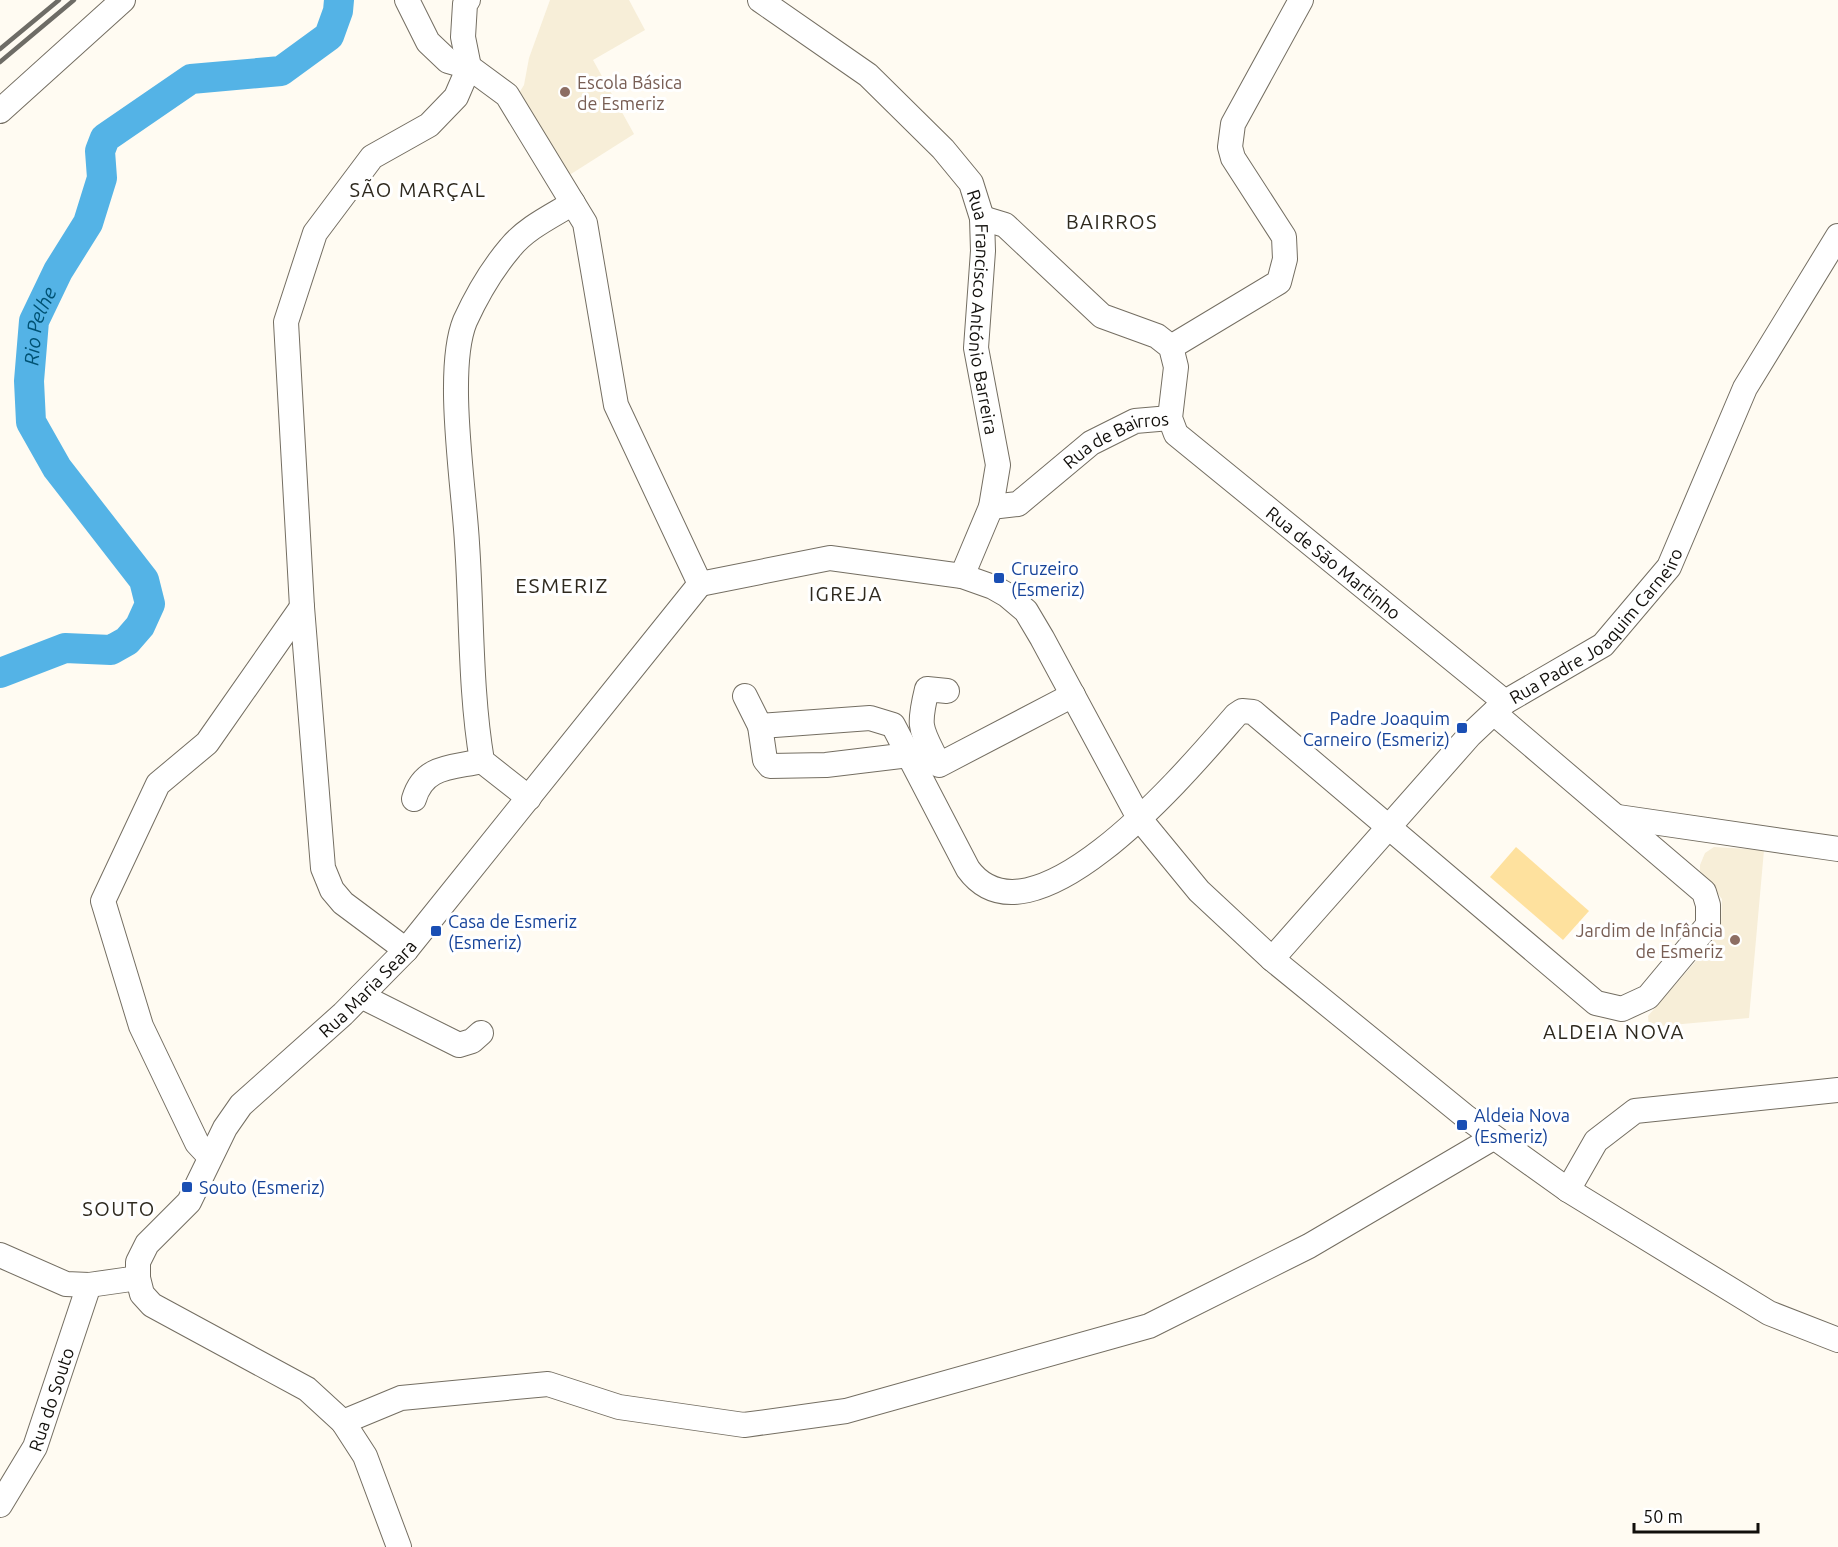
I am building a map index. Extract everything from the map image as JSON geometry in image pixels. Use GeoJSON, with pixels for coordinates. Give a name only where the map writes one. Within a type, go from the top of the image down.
{"type":"FeatureCollection","features":[{"type":"Feature","properties":{"kind":"street"},"geometry":{"type":"LineString","coordinates":[[0,111],[123,0]]}},
{"type":"Feature","properties":{"kind":"street"},"geometry":{"type":"LineString","coordinates":[[407,0],[428,42],[448,61],[469,67],[507,95],[585,223],[616,405],[700,584],[830,558],[962,576],[993,586],[1007,595],[1026,611],[1139,818],[1199,891],[1272,959],[1493,1138],[1568,1190],[1769,1313],[1838,1340]]}},
{"type":"Feature","properties":{"kind":"street"},"geometry":{"type":"LineString","coordinates":[[406,950],[343,903],[332,890],[323,868],[302,607],[286,322],[315,233],[372,157],[429,125],[456,97],[469,67],[463,37],[465,4],[468,0]]}},
{"type":"Feature","properties":{"kind":"street","name":"Rua Francisco António Barreira"},"geometry":{"type":"LineString","coordinates":[[760,0],[868,75],[943,149],[971,183],[982,218],[976,348],[998,465],[991,507],[962,576]]}},
{"type":"Feature","properties":{"kind":"street"},"geometry":{"type":"LineString","coordinates":[[982,218],[1005,225],[1102,316],[1158,336],[1171,347],[1279,282],[1285,259],[1284,237],[1239,168],[1230,147],[1233,124],[1301,0]]}},
{"type":"Feature","properties":{"kind":"street"},"geometry":{"type":"LineString","coordinates":[[529,798],[482,761],[476,728],[468,544],[456,391],[458,350],[469,314],[511,247],[536,225],[573,203]]}},
{"type":"Feature","properties":{"kind":"street","name":"Rua Padre Joaquim Carneiro"},"geometry":{"type":"LineString","coordinates":[[1272,959],[1470,735],[1499,707],[1603,645],[1669,567],[1745,388],[1838,236]]}},
{"type":"Feature","properties":{"kind":"street","name":"Rua de Bairros"},"geometry":{"type":"LineString","coordinates":[[991,507],[1018,504],[1091,443],[1135,421],[1170,418],[1176,367],[1171,347]]}},
{"type":"Feature","properties":{"kind":"street","name":"Rua de São Martinho"},"geometry":{"type":"LineString","coordinates":[[1139,818],[1177,782],[1236,715],[1247,710],[1253,712],[1596,1003],[1622,1009],[1648,997],[1708,925],[1708,905],[1704,892],[1618,817],[1499,707],[1176,434],[1170,418]]}},
{"type":"Feature","properties":{"kind":"street","name":"Rua Maria Seara"},"geometry":{"type":"LineString","coordinates":[[138,1278],[138,1262],[147,1244],[189,1202],[225,1128],[241,1105],[361,996],[406,950],[700,584]]}},
{"type":"Feature","properties":{"kind":"street"},"geometry":{"type":"LineString","coordinates":[[210,1157],[197,1143],[141,1026],[103,901],[158,784],[207,743],[302,607]]}},
{"type":"Feature","properties":{"kind":"street"},"geometry":{"type":"LineString","coordinates":[[946,691],[927,689],[920,718],[921,727],[939,765],[1073,695]]}},
{"type":"Feature","properties":{"kind":"street"},"geometry":{"type":"LineString","coordinates":[[745,696],[760,726],[765,760],[771,766],[778,768],[826,765],[909,754]]}},
{"type":"Feature","properties":{"kind":"street"},"geometry":{"type":"LineString","coordinates":[[760,726],[870,718],[894,725],[968,869],[985,887],[1001,892],[1033,890],[1073,873],[1139,818]]}},
{"type":"Feature","properties":{"kind":"street"},"geometry":{"type":"LineString","coordinates":[[414,799],[419,782],[427,775],[482,761]]}},
{"type":"Feature","properties":{"kind":"street"},"geometry":{"type":"LineString","coordinates":[[1618,817],[1838,849]]}},
{"type":"Feature","properties":{"kind":"street"},"geometry":{"type":"LineString","coordinates":[[361,996],[459,1045],[472,1041],[481,1033]]}},
{"type":"Feature","properties":{"kind":"street"},"geometry":{"type":"LineString","coordinates":[[1568,1190],[1596,1141],[1635,1111],[1838,1090]]}},
{"type":"Feature","properties":{"kind":"street"},"geometry":{"type":"LineString","coordinates":[[343,1422],[401,1398],[548,1384],[619,1407],[744,1425],[846,1411],[1149,1326],[1309,1246],[1493,1138]]}},
{"type":"Feature","properties":{"kind":"street"},"geometry":{"type":"LineString","coordinates":[[0,1255],[66,1284],[138,1278],[142,1294],[152,1305]]}},
{"type":"Feature","properties":{"kind":"street"},"geometry":{"type":"LineString","coordinates":[[95,1283],[152,1305],[308,1389],[343,1422],[365,1456],[399,1547]]}},
{"type":"Feature","properties":{"kind":"street","name":"Rua do Souto"},"geometry":{"type":"LineString","coordinates":[[0,1505],[35,1447],[95,1283]]}},
{"type":"Feature","properties":{"kind":"shaded area","name":"Escola Básica de Esmeriz"},"geometry":{"type":"Polygon","coordinates":[[[550,0],[629,0],[645,30],[593,60],[634,134],[571,174],[568,173],[516,98],[524,85],[529,58],[550,0]]]}},
{"type":"Feature","properties":{"kind":"shaded area"},"geometry":{"type":"Polygon","coordinates":[[[1516,847],[1589,911],[1563,940],[1490,877],[1516,847]]]}},
{"type":"Feature","properties":{"kind":"shaded area","name":"Jardim de Infância de Esmeriz"},"geometry":{"type":"Polygon","coordinates":[[[1714,847],[1764,850],[1749,1018],[1649,1027],[1648,1016],[1710,945],[1721,927],[1722,899],[1700,871],[1705,853],[1714,847]]]}},
{"type":"Feature","properties":{"kind":"waterway","name":"Rio Pelhe"},"geometry":{"type":"LineString","coordinates":[[0,673],[65,648],[111,650],[127,641],[140,626],[150,604],[144,580],[57,468],[31,422],[29,381],[34,321],[58,271],[88,223],[102,178],[100,151],[105,138],[191,79],[281,71],[329,36],[338,11],[339,0]]}},
{"type":"Feature","properties":{"kind":"railway"},"geometry":{"type":"LineString","coordinates":[[0,49],[59,0]]}},
{"type":"Feature","properties":{"kind":"railway"},"geometry":{"type":"LineString","coordinates":[[0,62],[74,0]]}},
{"type":"Feature","properties":{"kind":"place","name":"Escola Básica de Esmeriz"},"geometry":{"type":"Point","coordinates":[565,92]}},
{"type":"Feature","properties":{"kind":"place","name":"Cruzeiro (Esmeriz)"},"geometry":{"type":"Point","coordinates":[999,578]}},
{"type":"Feature","properties":{"kind":"place","name":"Padre Joaquim Carneiro (Esmeriz)"},"geometry":{"type":"Point","coordinates":[1462,728]}},
{"type":"Feature","properties":{"kind":"place","name":"Casa de Esmeriz (Esmeriz)"},"geometry":{"type":"Point","coordinates":[436,931]}},
{"type":"Feature","properties":{"kind":"place","name":"Jardim de Infância de Esmeriz"},"geometry":{"type":"Point","coordinates":[1735,940]}},
{"type":"Feature","properties":{"kind":"place","name":"Aldeia Nova (Esmeriz)"},"geometry":{"type":"Point","coordinates":[1462,1125]}},
{"type":"Feature","properties":{"kind":"place","name":"Souto (Esmeriz)"},"geometry":{"type":"Point","coordinates":[187,1187]}},
{"type":"Feature","properties":{"kind":"district","name":"SÃO MARÇAL"},"geometry":{"type":"Point","coordinates":[418,189]}},
{"type":"Feature","properties":{"kind":"district","name":"BAIRROS"},"geometry":{"type":"Point","coordinates":[1112,221]}},
{"type":"Feature","properties":{"kind":"district","name":"ESMERIZ"},"geometry":{"type":"Point","coordinates":[562,585]}},
{"type":"Feature","properties":{"kind":"district","name":"IGREJA"},"geometry":{"type":"Point","coordinates":[846,593]}},
{"type":"Feature","properties":{"kind":"district","name":"ALDEIA NOVA"},"geometry":{"type":"Point","coordinates":[1614,1031]}},
{"type":"Feature","properties":{"kind":"district","name":"SOUTO"},"geometry":{"type":"Point","coordinates":[119,1208]}}]}
